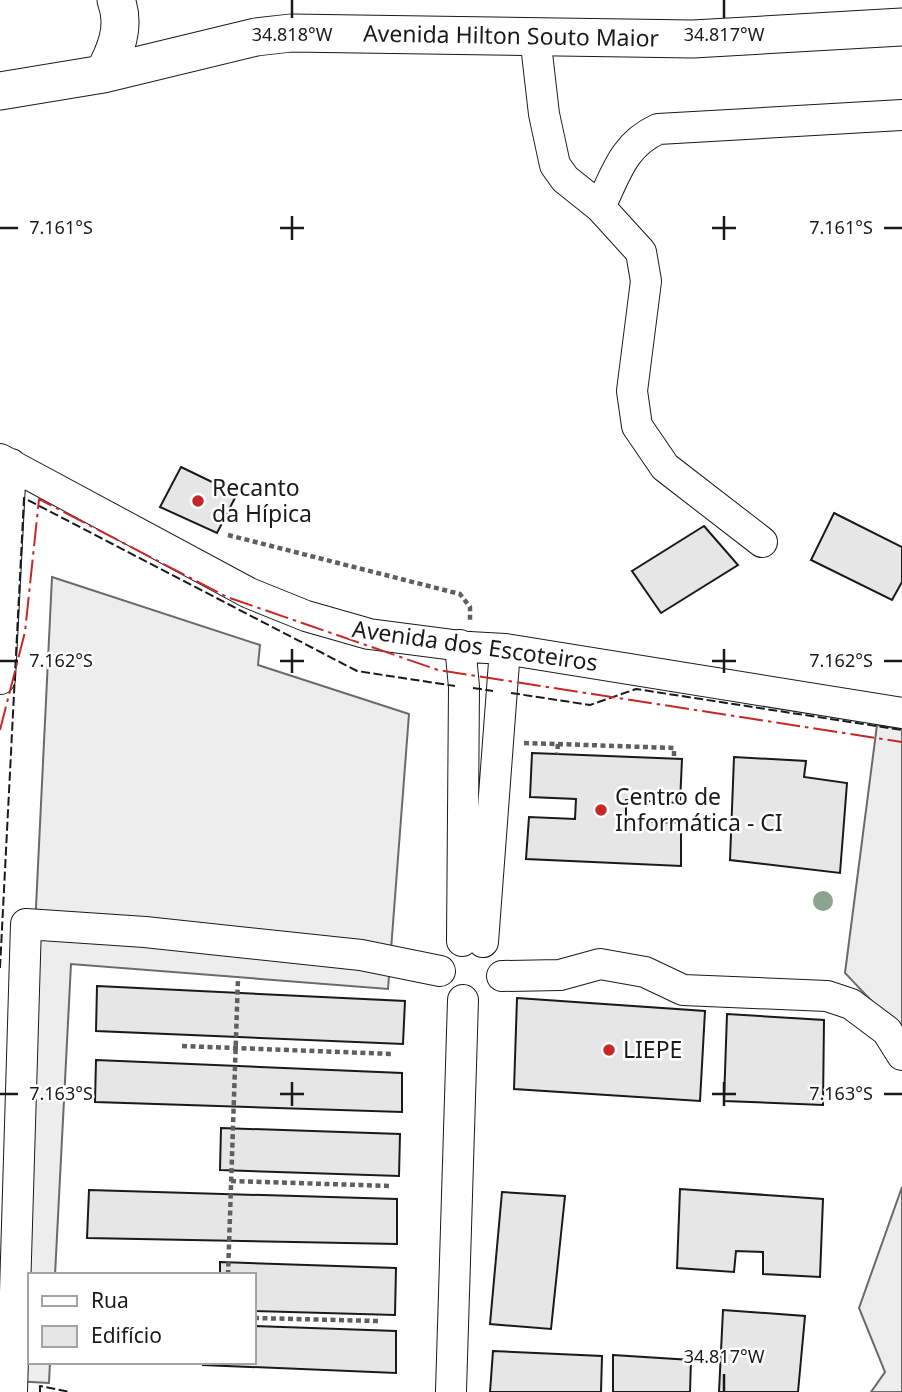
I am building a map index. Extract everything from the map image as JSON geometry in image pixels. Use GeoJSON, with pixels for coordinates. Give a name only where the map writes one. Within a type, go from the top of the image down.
{"type":"FeatureCollection","features":[{"type":"Feature","properties":{"kind":"main road"},"geometry":{"type":"LineString","coordinates":[[103,74],[119,38],[120,14],[116,0]]}},
{"type":"Feature","properties":{"kind":"main road"},"geometry":{"type":"LineString","coordinates":[[738,36],[795,26],[873,22],[881,19],[887,0]]}},
{"type":"Feature","properties":{"kind":"main road","name":"Avenida Hilton Souto Maior"},"geometry":{"type":"LineString","coordinates":[[0,91],[103,74],[256,37],[291,33],[693,39],[902,27]]}},
{"type":"Feature","properties":{"kind":"street"},"geometry":{"type":"LineString","coordinates":[[535,36],[544,114],[555,165],[565,179],[600,207],[642,252],[646,281],[632,391],[637,426],[665,467],[762,542]]}},
{"type":"Feature","properties":{"kind":"street"},"geometry":{"type":"LineString","coordinates":[[600,207],[625,154],[641,137],[658,129],[902,115]]}},
{"type":"Feature","properties":{"kind":"street"},"geometry":{"type":"LineString","coordinates":[[0,679],[5,461]]}},
{"type":"Feature","properties":{"kind":"street","name":"Avenida dos Escoteiros"},"geometry":{"type":"LineString","coordinates":[[5,461],[248,593],[306,616],[369,634],[505,649],[902,713]]}},
{"type":"Feature","properties":{"kind":"street"},"geometry":{"type":"LineString","coordinates":[[465,646],[472,942]]}},
{"type":"Feature","properties":{"kind":"street"},"geometry":{"type":"LineString","coordinates":[[472,942],[498,742],[505,649]]}},
{"type":"Feature","properties":{"kind":"street"},"geometry":{"type":"LineString","coordinates":[[12,1392],[26,924],[145,932],[348,954],[440,971]]}},
{"type":"Feature","properties":{"kind":"street"},"geometry":{"type":"LineString","coordinates":[[472,942],[492,947],[502,966],[502,976],[492,994],[472,1002],[463,1000],[447,989],[440,971],[447,953],[472,942]]}},
{"type":"Feature","properties":{"kind":"street"},"geometry":{"type":"LineString","coordinates":[[502,976],[560,975],[600,964],[645,972],[683,990],[827,996],[851,1004],[887,1031],[902,1055]]}},
{"type":"Feature","properties":{"kind":"street"},"geometry":{"type":"LineString","coordinates":[[451,1391],[463,1000]]}},
{"type":"Feature","properties":{"kind":"path"},"geometry":{"type":"LineString","coordinates":[[228,535],[460,594],[470,607],[465,646]]}},
{"type":"Feature","properties":{"kind":"path"},"geometry":{"type":"LineString","coordinates":[[498,742],[674,748],[674,758]]}},
{"type":"Feature","properties":{"kind":"path"},"geometry":{"type":"LineString","coordinates":[[557,754],[558,744]]}},
{"type":"Feature","properties":{"kind":"path"},"geometry":{"type":"LineString","coordinates":[[228,1273],[238,978]]}},
{"type":"Feature","properties":{"kind":"path"},"geometry":{"type":"LineString","coordinates":[[182,1046],[393,1054]]}},
{"type":"Feature","properties":{"kind":"path"},"geometry":{"type":"LineString","coordinates":[[231,1181],[392,1186]]}},
{"type":"Feature","properties":{"kind":"path"},"geometry":{"type":"LineString","coordinates":[[256,1318],[378,1321]]}},
{"type":"Feature","properties":{"kind":"shaded area"},"geometry":{"type":"Polygon","coordinates":[[[52,577],[260,645],[258,665],[409,714],[388,989],[71,964],[55,1273],[28,1273],[28,1364],[50,1364],[49,1383],[13,1381],[52,577]]]}},
{"type":"Feature","properties":{"kind":"shaded area"},"geometry":{"type":"Polygon","coordinates":[[[877,725],[902,729],[902,1033],[845,973],[877,725]]]}},
{"type":"Feature","properties":{"kind":"shaded area"},"geometry":{"type":"Polygon","coordinates":[[[902,1187],[902,1392],[871,1392],[885,1372],[859,1308],[902,1187]]]}},
{"type":"Feature","properties":{"kind":"building","name":"Recanto da Hípica"},"geometry":{"type":"Polygon","coordinates":[[[181,467],[237,494],[217,533],[160,507],[181,467]]]}},
{"type":"Feature","properties":{"kind":"building"},"geometry":{"type":"Polygon","coordinates":[[[834,513],[902,547],[902,582],[892,600],[811,560],[834,513]]]}},
{"type":"Feature","properties":{"kind":"building"},"geometry":{"type":"Polygon","coordinates":[[[704,526],[738,565],[661,613],[632,571],[704,526]]]}},
{"type":"Feature","properties":{"kind":"building","name":"Centro de Informática - CI"},"geometry":{"type":"Polygon","coordinates":[[[532,753],[682,759],[680,803],[626,800],[626,821],[681,823],[681,866],[526,859],[529,817],[575,819],[576,799],[530,797],[532,753]]]}},
{"type":"Feature","properties":{"kind":"building"},"geometry":{"type":"Polygon","coordinates":[[[734,757],[806,761],[804,777],[847,783],[840,873],[730,860],[734,757]]]}},
{"type":"Feature","properties":{"kind":"building"},"geometry":{"type":"Polygon","coordinates":[[[97,986],[405,1001],[403,1044],[96,1031],[97,986]]]}},
{"type":"Feature","properties":{"kind":"building","name":"LIEPE"},"geometry":{"type":"Polygon","coordinates":[[[517,998],[705,1011],[700,1101],[514,1089],[517,998]]]}},
{"type":"Feature","properties":{"kind":"building"},"geometry":{"type":"Polygon","coordinates":[[[727,1014],[824,1020],[823,1105],[724,1101],[727,1014]]]}},
{"type":"Feature","properties":{"kind":"building"},"geometry":{"type":"Polygon","coordinates":[[[96,1060],[402,1073],[402,1112],[95,1102],[96,1060]]]}},
{"type":"Feature","properties":{"kind":"building"},"geometry":{"type":"Polygon","coordinates":[[[221,1128],[400,1134],[399,1176],[220,1170],[221,1128]]]}},
{"type":"Feature","properties":{"kind":"building"},"geometry":{"type":"Polygon","coordinates":[[[680,1189],[823,1199],[820,1277],[763,1274],[763,1252],[736,1251],[734,1272],[677,1268],[680,1189]]]}},
{"type":"Feature","properties":{"kind":"building"},"geometry":{"type":"Polygon","coordinates":[[[89,1190],[397,1199],[397,1244],[87,1238],[89,1190]]]}},
{"type":"Feature","properties":{"kind":"building"},"geometry":{"type":"Polygon","coordinates":[[[502,1192],[565,1196],[551,1329],[490,1324],[502,1192]]]}},
{"type":"Feature","properties":{"kind":"building"},"geometry":{"type":"Polygon","coordinates":[[[220,1262],[396,1268],[395,1315],[256,1311],[256,1273],[220,1273],[220,1262]]]}},
{"type":"Feature","properties":{"kind":"building"},"geometry":{"type":"Polygon","coordinates":[[[723,1310],[805,1316],[798,1392],[719,1392],[723,1310]]]}},
{"type":"Feature","properties":{"kind":"building"},"geometry":{"type":"Polygon","coordinates":[[[256,1326],[396,1331],[396,1373],[203,1365],[256,1364],[256,1326]]]}},
{"type":"Feature","properties":{"kind":"building"},"geometry":{"type":"Polygon","coordinates":[[[493,1351],[602,1356],[601,1392],[490,1392],[493,1351]]]}},
{"type":"Feature","properties":{"kind":"building"},"geometry":{"type":"Polygon","coordinates":[[[613,1355],[691,1360],[690,1392],[613,1392],[613,1355]]]}},
{"type":"Feature","properties":{"kind":"fence"},"geometry":{"type":"LineString","coordinates":[[0,968],[24,498],[357,671],[455,686]]}},
{"type":"Feature","properties":{"kind":"fence"},"geometry":{"type":"LineString","coordinates":[[473,688],[493,691]]}},
{"type":"Feature","properties":{"kind":"fence"},"geometry":{"type":"LineString","coordinates":[[511,693],[590,705],[636,689],[902,730]]}},
{"type":"Feature","properties":{"kind":"fence"},"geometry":{"type":"LineString","coordinates":[[40,1392],[40,1386],[70,1392]]}},
{"type":"Feature","properties":{"kind":"power"},"geometry":{"type":"LineString","coordinates":[[0,730],[25,632],[39,499],[227,597],[438,670],[902,742]]}},
{"type":"Feature","properties":{"kind":"place","name":"Recanto da Hípica"},"geometry":{"type":"Point","coordinates":[198,501]}},
{"type":"Feature","properties":{"kind":"place","name":"Centro de Informática - CI"},"geometry":{"type":"Point","coordinates":[601,810]}},
{"type":"Feature","properties":{"kind":"place","name":"LIEPE"},"geometry":{"type":"Point","coordinates":[609,1050]}}]}
